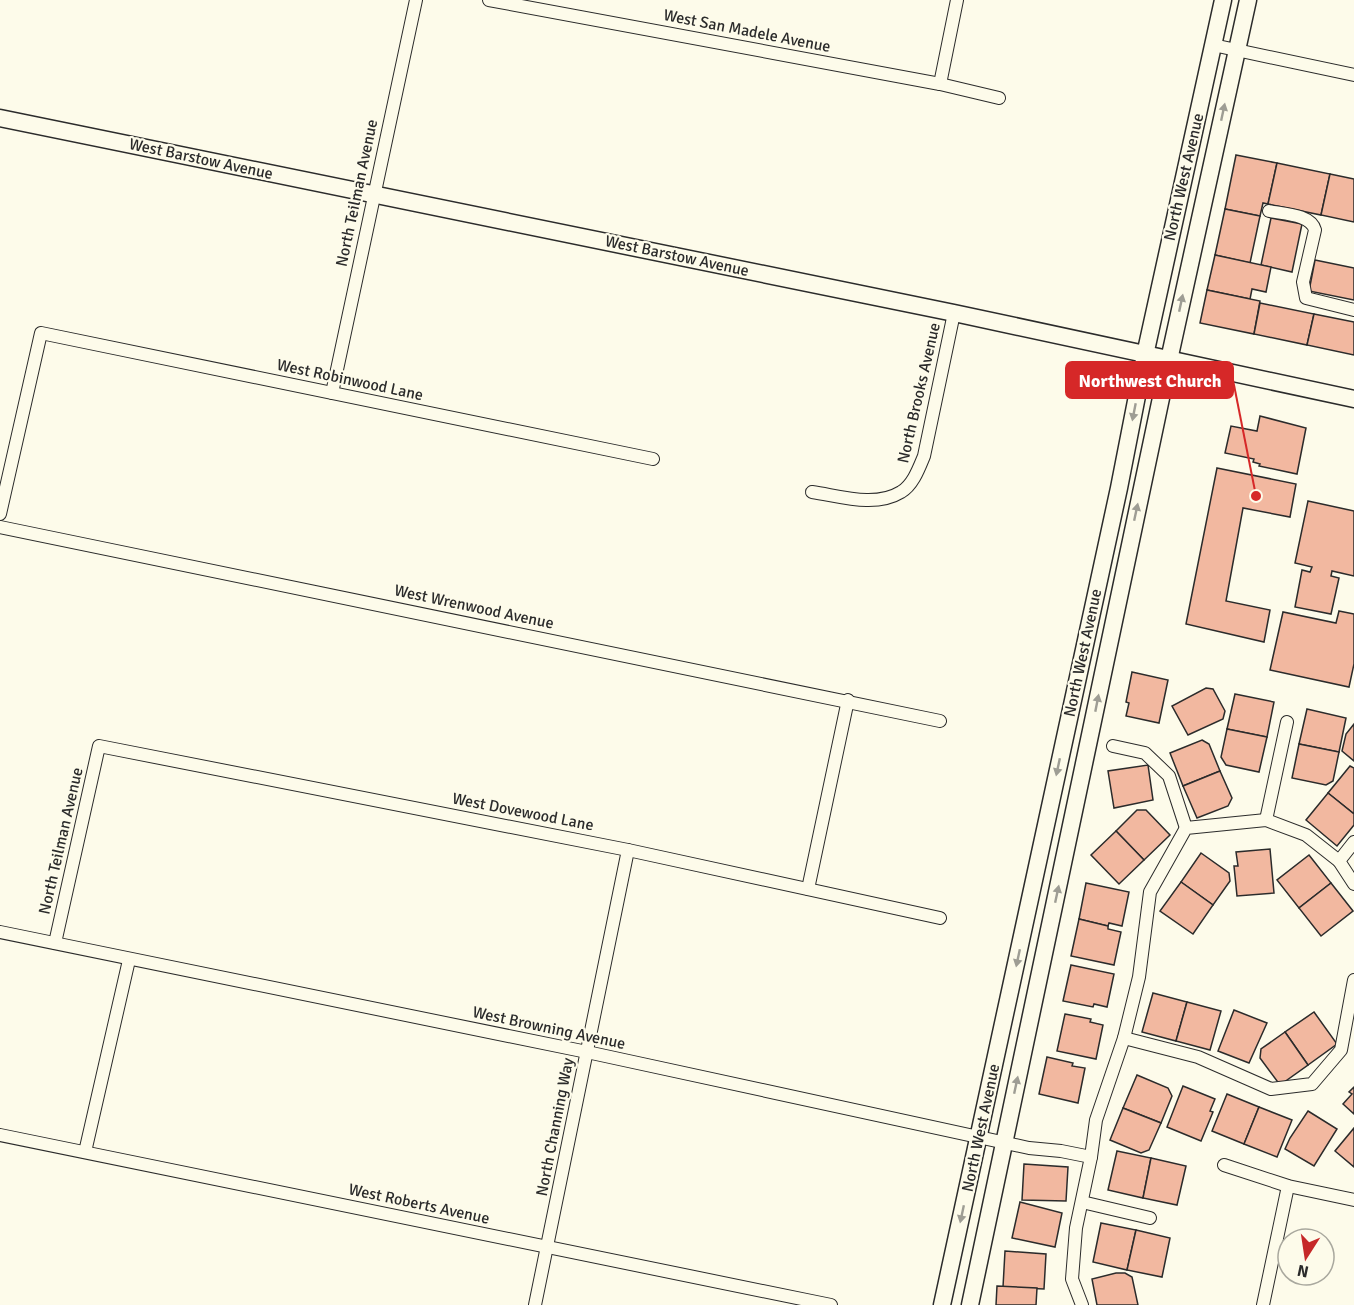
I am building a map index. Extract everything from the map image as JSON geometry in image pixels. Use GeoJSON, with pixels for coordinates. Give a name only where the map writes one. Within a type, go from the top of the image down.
{"type":"FeatureCollection","features":[{"type":"Feature","properties":{"kind":"main road","name":"North West Avenue"},"geometry":{"type":"LineString","coordinates":[[942,1305],[1223,0]]}},
{"type":"Feature","properties":{"kind":"main road","name":"North West Avenue"},"geometry":{"type":"LineString","coordinates":[[970,1305],[1169,360],[1248,0]]}},
{"type":"Feature","properties":{"kind":"main road","name":"West Barstow Avenue"},"geometry":{"type":"LineString","coordinates":[[0,118],[954,313],[1354,399]]}},
{"type":"Feature","properties":{"kind":"street","name":"North Teilman Avenue"},"geometry":{"type":"LineString","coordinates":[[332,393],[416,0]]}},
{"type":"Feature","properties":{"kind":"street","name":"West San Madele Avenue"},"geometry":{"type":"LineString","coordinates":[[489,0],[940,84],[999,98]]}},
{"type":"Feature","properties":{"kind":"street"},"geometry":{"type":"LineString","coordinates":[[940,84],[957,0]]}},
{"type":"Feature","properties":{"kind":"street"},"geometry":{"type":"LineString","coordinates":[[1213,45],[1354,75]]}},
{"type":"Feature","properties":{"kind":"street"},"geometry":{"type":"LineString","coordinates":[[1269,212],[1307,220],[1314,225],[1315,230],[1303,282],[1306,298],[1354,310]]}},
{"type":"Feature","properties":{"kind":"street","name":"North Brooks Avenue"},"geometry":{"type":"LineString","coordinates":[[812,492],[861,500],[883,499],[902,492],[916,475],[924,456],[954,313]]}},
{"type":"Feature","properties":{"kind":"street","name":"West Robinwood Lane"},"geometry":{"type":"LineString","coordinates":[[0,514],[40,333],[653,459]]}},
{"type":"Feature","properties":{"kind":"street","name":"West Wrenwood Avenue"},"geometry":{"type":"LineString","coordinates":[[0,527],[940,720]]}},
{"type":"Feature","properties":{"kind":"street"},"geometry":{"type":"LineString","coordinates":[[808,889],[848,700]]}},
{"type":"Feature","properties":{"kind":"street"},"geometry":{"type":"LineString","coordinates":[[1266,820],[1287,722]]}},
{"type":"Feature","properties":{"kind":"street","name":"North Teilman Avenue"},"geometry":{"type":"LineString","coordinates":[[55,943],[99,746]]}},
{"type":"Feature","properties":{"kind":"street","name":"West Dovewood Lane"},"geometry":{"type":"LineString","coordinates":[[99,746],[628,850],[940,918]]}},
{"type":"Feature","properties":{"kind":"street"},"geometry":{"type":"LineString","coordinates":[[1082,1305],[1072,1279],[1076,1228],[1091,1157],[1096,1120],[1124,1038],[1139,977],[1150,892],[1186,828],[1169,776],[1145,753],[1113,746]]}},
{"type":"Feature","properties":{"kind":"street"},"geometry":{"type":"LineString","coordinates":[[1186,828],[1266,820],[1306,835],[1339,861],[1354,884]]}},
{"type":"Feature","properties":{"kind":"street"},"geometry":{"type":"LineString","coordinates":[[1339,861],[1354,842]]}},
{"type":"Feature","properties":{"kind":"street","name":"North Channing Way"},"geometry":{"type":"LineString","coordinates":[[535,1305],[628,850]]}},
{"type":"Feature","properties":{"kind":"street","name":"West Browning Avenue"},"geometry":{"type":"LineString","coordinates":[[0,932],[587,1052],[1029,1148],[1091,1157]]}},
{"type":"Feature","properties":{"kind":"street"},"geometry":{"type":"LineString","coordinates":[[85,1152],[129,960]]}},
{"type":"Feature","properties":{"kind":"street"},"geometry":{"type":"LineString","coordinates":[[1124,1038],[1198,1057],[1271,1089],[1312,1084],[1341,1050],[1354,980]]}},
{"type":"Feature","properties":{"kind":"street","name":"West Roberts Avenue"},"geometry":{"type":"LineString","coordinates":[[0,1135],[831,1305]]}},
{"type":"Feature","properties":{"kind":"street"},"geometry":{"type":"LineString","coordinates":[[1224,1165],[1288,1186],[1354,1200]]}},
{"type":"Feature","properties":{"kind":"street"},"geometry":{"type":"LineString","coordinates":[[1263,1305],[1288,1186]]}},
{"type":"Feature","properties":{"kind":"street"},"geometry":{"type":"LineString","coordinates":[[1082,1202],[1150,1218]]}},
{"type":"Feature","properties":{"kind":"building"},"geometry":{"type":"Polygon","coordinates":[[[1236,155],[1277,163],[1268,204],[1263,203],[1260,216],[1225,209],[1236,155]]]}},
{"type":"Feature","properties":{"kind":"building"},"geometry":{"type":"Polygon","coordinates":[[[1277,163],[1330,174],[1321,215],[1268,204],[1277,163]]]}},
{"type":"Feature","properties":{"kind":"building"},"geometry":{"type":"Polygon","coordinates":[[[1330,174],[1354,179],[1354,222],[1321,215],[1330,174]]]}},
{"type":"Feature","properties":{"kind":"building"},"geometry":{"type":"Polygon","coordinates":[[[1225,209],[1260,216],[1250,263],[1215,255],[1225,209]]]}},
{"type":"Feature","properties":{"kind":"building"},"geometry":{"type":"Polygon","coordinates":[[[1271,218],[1302,224],[1292,272],[1261,265],[1271,218]]]}},
{"type":"Feature","properties":{"kind":"building"},"geometry":{"type":"Polygon","coordinates":[[[1215,255],[1271,267],[1266,292],[1252,289],[1250,299],[1207,290],[1215,255]]]}},
{"type":"Feature","properties":{"kind":"building"},"geometry":{"type":"Polygon","coordinates":[[[1315,260],[1354,268],[1354,300],[1309,291],[1315,260]]]}},
{"type":"Feature","properties":{"kind":"building"},"geometry":{"type":"Polygon","coordinates":[[[1207,290],[1260,301],[1254,334],[1200,323],[1207,290]]]}},
{"type":"Feature","properties":{"kind":"building"},"geometry":{"type":"Polygon","coordinates":[[[1260,303],[1314,314],[1307,345],[1254,334],[1260,303]]]}},
{"type":"Feature","properties":{"kind":"building"},"geometry":{"type":"Polygon","coordinates":[[[1314,314],[1354,322],[1354,355],[1307,345],[1314,314]]]}},
{"type":"Feature","properties":{"kind":"building"},"geometry":{"type":"Polygon","coordinates":[[[1260,416],[1306,428],[1297,474],[1259,466],[1260,464],[1253,462],[1254,459],[1225,453],[1231,426],[1257,431],[1260,416]]]}},
{"type":"Feature","properties":{"kind":"building"},"geometry":{"type":"Polygon","coordinates":[[[1217,468],[1296,484],[1290,517],[1243,508],[1226,601],[1270,610],[1264,642],[1186,624],[1217,468]]]}},
{"type":"Feature","properties":{"kind":"building"},"geometry":{"type":"Polygon","coordinates":[[[1308,501],[1354,511],[1354,576],[1332,571],[1331,576],[1339,578],[1331,614],[1295,607],[1302,570],[1310,572],[1312,567],[1295,563],[1308,501]]]}},
{"type":"Feature","properties":{"kind":"building"},"geometry":{"type":"Polygon","coordinates":[[[1339,611],[1354,614],[1354,664],[1349,687],[1270,670],[1283,612],[1336,623],[1339,611]]]}},
{"type":"Feature","properties":{"kind":"building"},"geometry":{"type":"Polygon","coordinates":[[[1132,672],[1168,680],[1159,723],[1126,716],[1129,703],[1126,702],[1132,672]]]}},
{"type":"Feature","properties":{"kind":"building"},"geometry":{"type":"Polygon","coordinates":[[[1206,688],[1213,689],[1225,711],[1223,719],[1188,735],[1172,706],[1206,688]]]}},
{"type":"Feature","properties":{"kind":"building"},"geometry":{"type":"Polygon","coordinates":[[[1235,694],[1274,702],[1267,737],[1227,729],[1235,694]]]}},
{"type":"Feature","properties":{"kind":"building"},"geometry":{"type":"Polygon","coordinates":[[[1307,709],[1346,718],[1339,752],[1299,744],[1307,709]]]}},
{"type":"Feature","properties":{"kind":"building"},"geometry":{"type":"Polygon","coordinates":[[[1354,724],[1354,761],[1342,751],[1346,734],[1354,724]]]}},
{"type":"Feature","properties":{"kind":"building"},"geometry":{"type":"Polygon","coordinates":[[[1227,729],[1267,737],[1259,772],[1226,765],[1221,757],[1227,729]]]}},
{"type":"Feature","properties":{"kind":"building"},"geometry":{"type":"Polygon","coordinates":[[[1202,740],[1209,744],[1220,771],[1183,786],[1170,753],[1202,740]]]}},
{"type":"Feature","properties":{"kind":"building"},"geometry":{"type":"Polygon","coordinates":[[[1299,744],[1339,752],[1333,781],[1326,785],[1292,778],[1299,744]]]}},
{"type":"Feature","properties":{"kind":"building"},"geometry":{"type":"Polygon","coordinates":[[[1148,765],[1153,800],[1114,808],[1108,771],[1148,765]]]}},
{"type":"Feature","properties":{"kind":"building"},"geometry":{"type":"Polygon","coordinates":[[[1350,766],[1354,768],[1354,814],[1328,793],[1350,766]]]}},
{"type":"Feature","properties":{"kind":"building"},"geometry":{"type":"Polygon","coordinates":[[[1220,771],[1232,798],[1228,806],[1197,818],[1183,786],[1220,771]]]}},
{"type":"Feature","properties":{"kind":"building"},"geometry":{"type":"Polygon","coordinates":[[[1328,793],[1354,814],[1354,825],[1337,846],[1306,820],[1328,793]]]}},
{"type":"Feature","properties":{"kind":"building"},"geometry":{"type":"Polygon","coordinates":[[[1137,810],[1146,810],[1170,835],[1144,860],[1116,831],[1137,810]]]}},
{"type":"Feature","properties":{"kind":"building"},"geometry":{"type":"Polygon","coordinates":[[[1116,831],[1144,860],[1119,884],[1091,855],[1116,831]]]}},
{"type":"Feature","properties":{"kind":"building"},"geometry":{"type":"Polygon","coordinates":[[[1270,849],[1274,893],[1237,896],[1234,866],[1238,866],[1236,852],[1270,849]]]}},
{"type":"Feature","properties":{"kind":"building"},"geometry":{"type":"Polygon","coordinates":[[[1201,853],[1229,873],[1230,881],[1213,905],[1181,882],[1201,853]]]}},
{"type":"Feature","properties":{"kind":"building"},"geometry":{"type":"Polygon","coordinates":[[[1309,855],[1331,883],[1299,908],[1277,880],[1309,855]]]}},
{"type":"Feature","properties":{"kind":"building"},"geometry":{"type":"Polygon","coordinates":[[[1181,882],[1213,905],[1193,934],[1160,911],[1181,882]]]}},
{"type":"Feature","properties":{"kind":"building"},"geometry":{"type":"Polygon","coordinates":[[[1086,883],[1129,892],[1122,926],[1109,923],[1108,926],[1079,919],[1086,883]]]}},
{"type":"Feature","properties":{"kind":"building"},"geometry":{"type":"Polygon","coordinates":[[[1331,883],[1353,911],[1321,936],[1299,908],[1331,883]]]}},
{"type":"Feature","properties":{"kind":"building"},"geometry":{"type":"Polygon","coordinates":[[[1079,919],[1108,926],[1108,929],[1121,932],[1114,965],[1071,956],[1079,919]]]}},
{"type":"Feature","properties":{"kind":"building"},"geometry":{"type":"Polygon","coordinates":[[[1071,965],[1114,974],[1107,1007],[1094,1004],[1093,1007],[1063,1001],[1071,965]]]}},
{"type":"Feature","properties":{"kind":"building"},"geometry":{"type":"Polygon","coordinates":[[[1153,993],[1187,1002],[1176,1041],[1142,1032],[1153,993]]]}},
{"type":"Feature","properties":{"kind":"building"},"geometry":{"type":"Polygon","coordinates":[[[1187,1002],[1221,1011],[1210,1050],[1176,1041],[1187,1002]]]}},
{"type":"Feature","properties":{"kind":"building"},"geometry":{"type":"Polygon","coordinates":[[[1234,1010],[1267,1023],[1249,1063],[1218,1051],[1234,1010]]]}},
{"type":"Feature","properties":{"kind":"building"},"geometry":{"type":"Polygon","coordinates":[[[1314,1012],[1337,1044],[1308,1065],[1285,1032],[1314,1012]]]}},
{"type":"Feature","properties":{"kind":"building"},"geometry":{"type":"Polygon","coordinates":[[[1065,1014],[1091,1019],[1090,1022],[1103,1025],[1096,1059],[1057,1051],[1065,1014]]]}},
{"type":"Feature","properties":{"kind":"building"},"geometry":{"type":"Polygon","coordinates":[[[1285,1032],[1308,1065],[1280,1085],[1260,1058],[1261,1049],[1285,1032]]]}},
{"type":"Feature","properties":{"kind":"building"},"geometry":{"type":"Polygon","coordinates":[[[1047,1057],[1085,1068],[1078,1103],[1039,1094],[1047,1057]]]}},
{"type":"Feature","properties":{"kind":"building"},"geometry":{"type":"Polygon","coordinates":[[[1137,1075],[1168,1088],[1172,1096],[1161,1123],[1123,1108],[1137,1075]]]}},
{"type":"Feature","properties":{"kind":"building"},"geometry":{"type":"Polygon","coordinates":[[[1183,1086],[1215,1099],[1210,1111],[1213,1112],[1201,1141],[1167,1127],[1183,1086]]]}},
{"type":"Feature","properties":{"kind":"building"},"geometry":{"type":"Polygon","coordinates":[[[1354,1087],[1354,1114],[1343,1104],[1352,1094],[1349,1092],[1354,1087]]]}},
{"type":"Feature","properties":{"kind":"building"},"geometry":{"type":"Polygon","coordinates":[[[1227,1094],[1259,1107],[1244,1144],[1212,1131],[1227,1094]]]}},
{"type":"Feature","properties":{"kind":"building"},"geometry":{"type":"Polygon","coordinates":[[[1259,1107],[1292,1120],[1277,1157],[1244,1144],[1259,1107]]]}},
{"type":"Feature","properties":{"kind":"building"},"geometry":{"type":"Polygon","coordinates":[[[1123,1108],[1161,1123],[1149,1150],[1141,1153],[1110,1140],[1123,1108]]]}},
{"type":"Feature","properties":{"kind":"building"},"geometry":{"type":"Polygon","coordinates":[[[1308,1111],[1337,1129],[1314,1166],[1285,1149],[1308,1111]]]}},
{"type":"Feature","properties":{"kind":"building"},"geometry":{"type":"Polygon","coordinates":[[[1354,1128],[1354,1167],[1335,1151],[1354,1128]]]}},
{"type":"Feature","properties":{"kind":"building"},"geometry":{"type":"Polygon","coordinates":[[[1117,1151],[1151,1158],[1143,1198],[1108,1190],[1117,1151]]]}},
{"type":"Feature","properties":{"kind":"building"},"geometry":{"type":"Polygon","coordinates":[[[1151,1158],[1186,1166],[1177,1205],[1143,1198],[1151,1158]]]}},
{"type":"Feature","properties":{"kind":"building"},"geometry":{"type":"Polygon","coordinates":[[[1024,1164],[1068,1167],[1066,1201],[1022,1200],[1024,1164]]]}},
{"type":"Feature","properties":{"kind":"building"},"geometry":{"type":"Polygon","coordinates":[[[1020,1202],[1062,1213],[1055,1247],[1012,1238],[1020,1202]]]}},
{"type":"Feature","properties":{"kind":"building"},"geometry":{"type":"Polygon","coordinates":[[[1101,1223],[1136,1230],[1127,1270],[1093,1262],[1101,1223]]]}},
{"type":"Feature","properties":{"kind":"building"},"geometry":{"type":"Polygon","coordinates":[[[1136,1230],[1170,1238],[1162,1277],[1127,1270],[1136,1230]]]}},
{"type":"Feature","properties":{"kind":"building"},"geometry":{"type":"Polygon","coordinates":[[[1005,1251],[1046,1254],[1044,1289],[1003,1287],[1005,1251]]]}},
{"type":"Feature","properties":{"kind":"building"},"geometry":{"type":"Polygon","coordinates":[[[1125,1273],[1132,1277],[1138,1305],[1097,1305],[1092,1279],[1125,1273]]]}},
{"type":"Feature","properties":{"kind":"building"},"geometry":{"type":"Polygon","coordinates":[[[997,1286],[1037,1288],[1036,1305],[996,1305],[997,1286]]]}},
{"type":"Feature","properties":{"kind":"place","name":"Northwest Church"},"geometry":{"type":"Point","coordinates":[1256,496]}}]}
